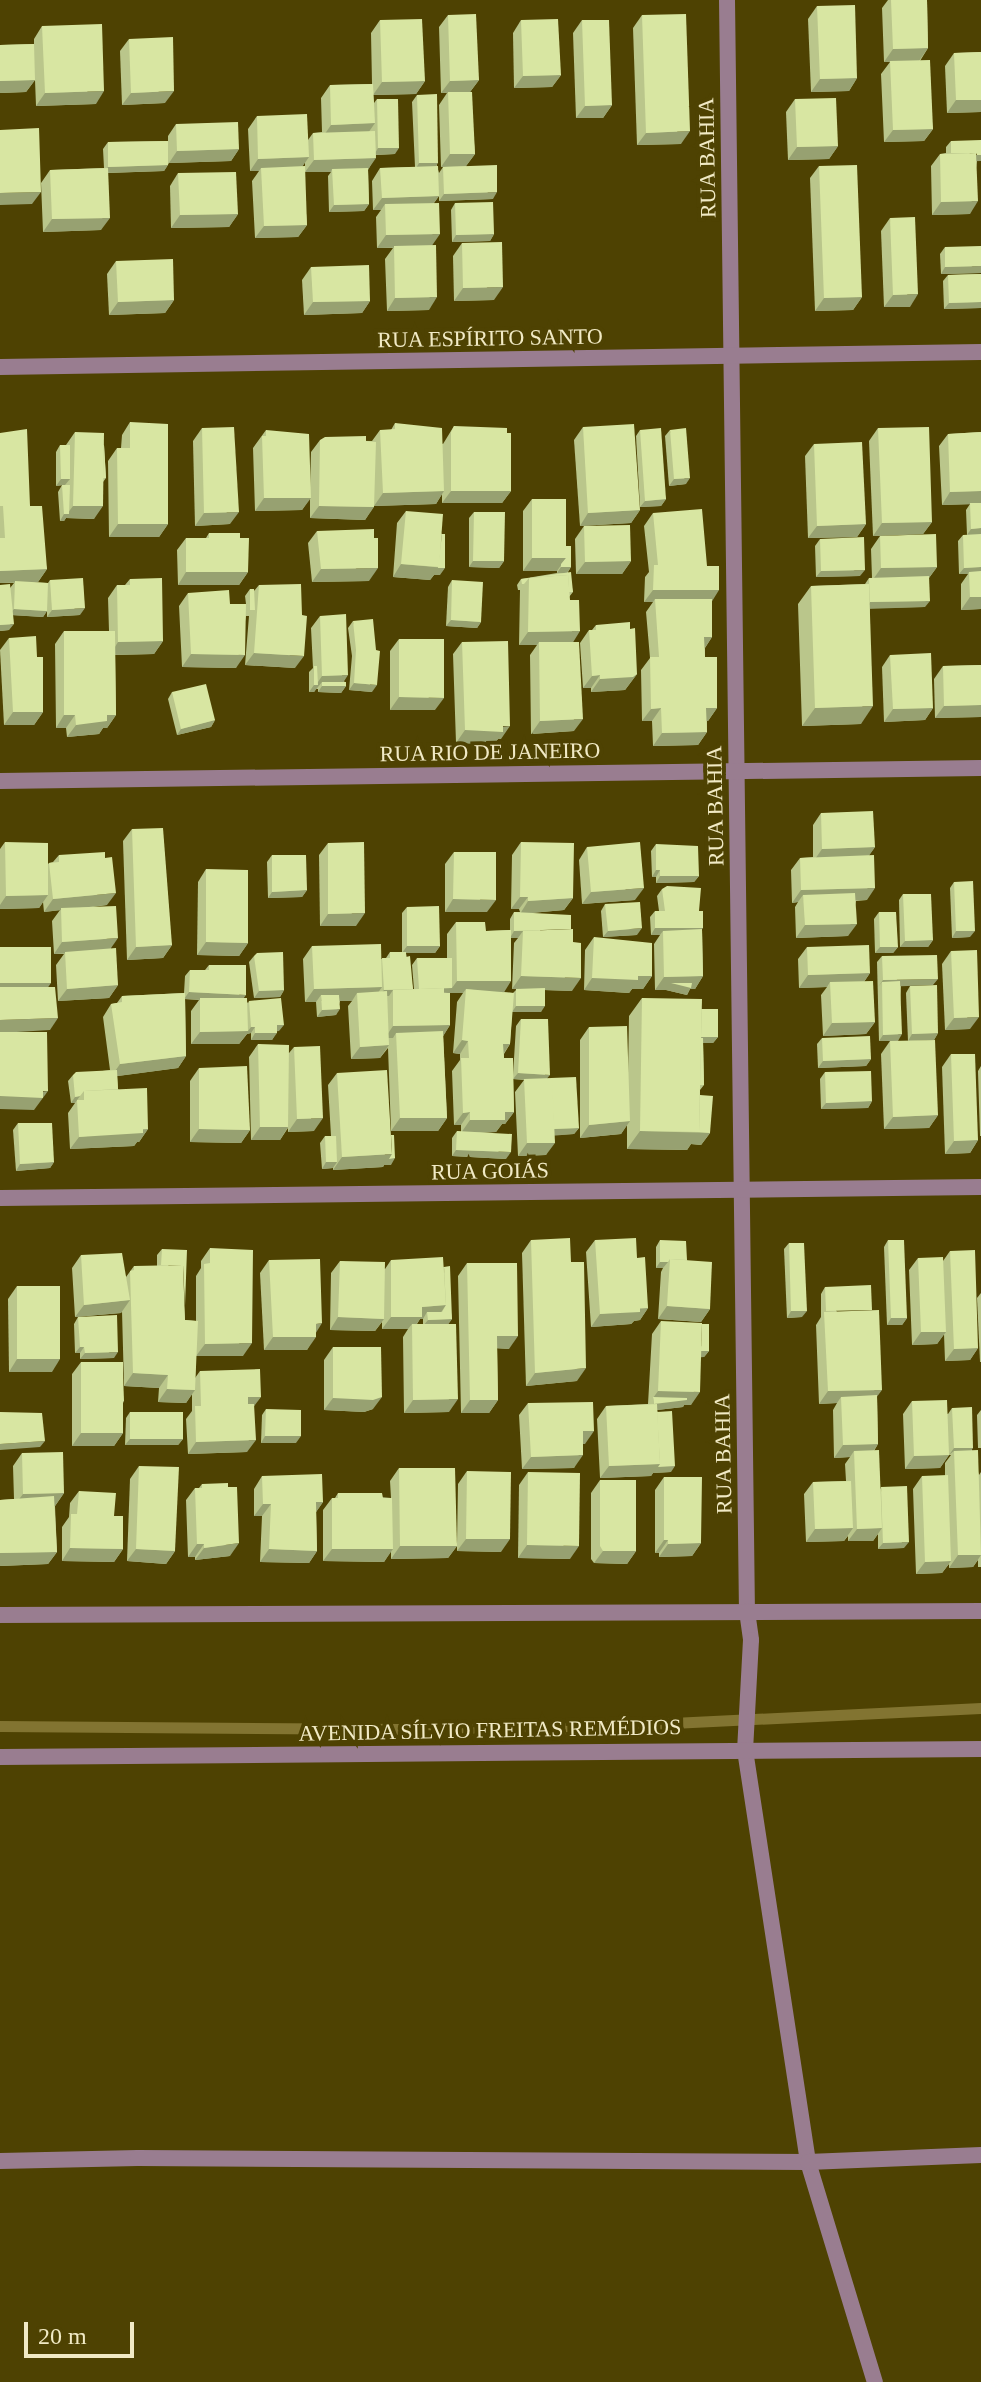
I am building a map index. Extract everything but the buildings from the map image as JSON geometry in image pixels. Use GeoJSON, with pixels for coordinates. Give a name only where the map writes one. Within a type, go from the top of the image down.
{"type":"FeatureCollection","features":[{"type":"Feature","properties":{"kind":"street","name":"RUA BAHIA"},"geometry":{"type":"LineString","coordinates":[[727,0],[747,1611],[751,1640],[745,1750],[808,2162],[875,2382]]}},
{"type":"Feature","properties":{"kind":"street","name":"RUA ESPÍRITO SANTO"},"geometry":{"type":"LineString","coordinates":[[0,367],[981,352]]}},
{"type":"Feature","properties":{"kind":"street","name":"RUA RIO DE JANEIRO"},"geometry":{"type":"LineString","coordinates":[[0,781],[981,768]]}},
{"type":"Feature","properties":{"kind":"street","name":"RUA GOIÁS"},"geometry":{"type":"LineString","coordinates":[[0,1198],[981,1187]]}},
{"type":"Feature","properties":{"kind":"street"},"geometry":{"type":"LineString","coordinates":[[0,1615],[981,1611]]}},
{"type":"Feature","properties":{"kind":"street","name":"AVENIDA SÍLVIO FREITAS REMÉDIOS"},"geometry":{"type":"LineString","coordinates":[[0,1757],[981,1749]]}},
{"type":"Feature","properties":{"kind":"street"},"geometry":{"type":"LineString","coordinates":[[0,2161],[138,2158],[808,2162],[981,2155]]}},
{"type":"Feature","properties":{"kind":"waterway"},"geometry":{"type":"LineString","coordinates":[[0,1726],[530,1730],[981,1708]]}}]}
